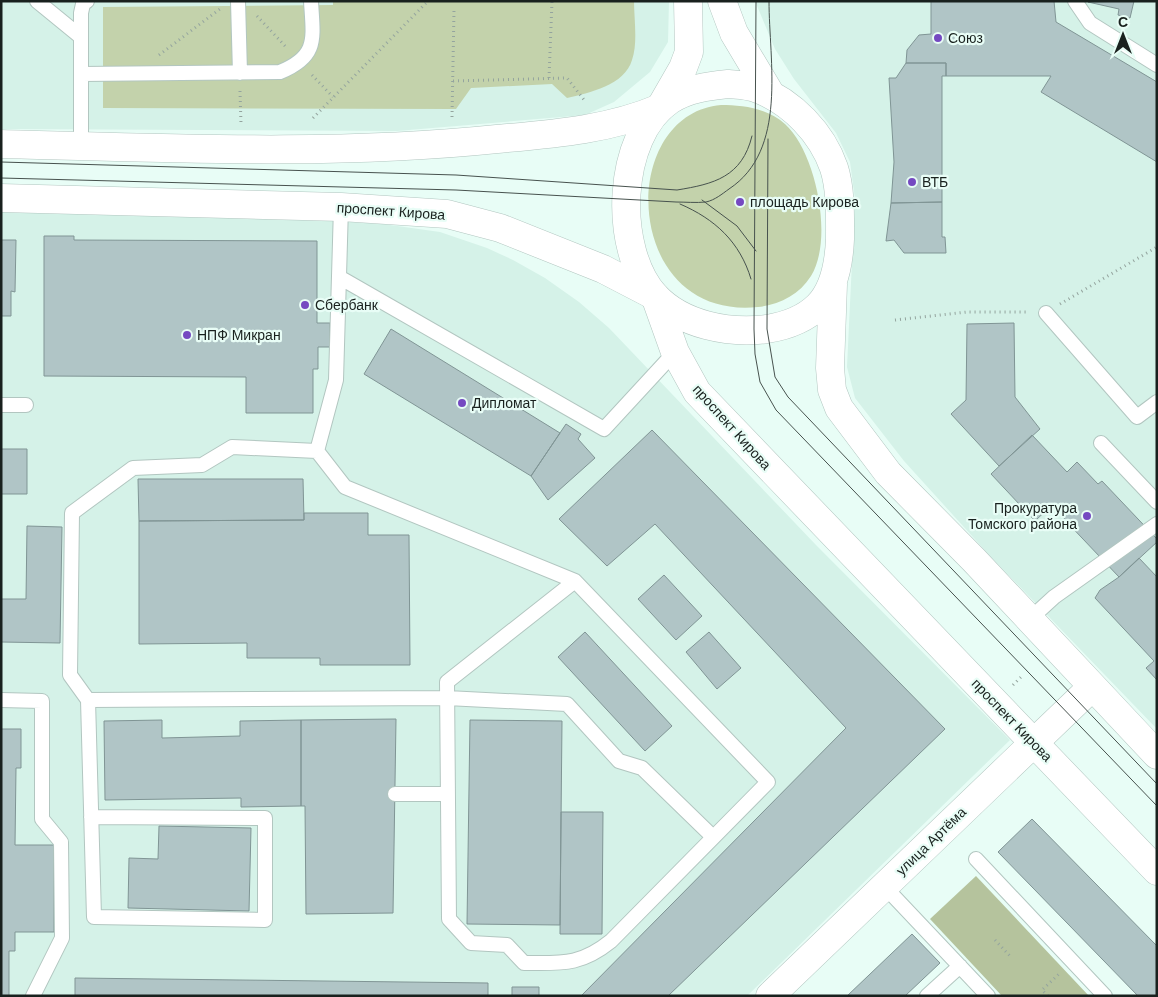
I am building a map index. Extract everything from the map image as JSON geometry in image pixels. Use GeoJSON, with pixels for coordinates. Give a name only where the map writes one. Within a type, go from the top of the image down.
{"type":"FeatureCollection","features":[{"type":"Feature","properties":{"kind":"main road"},"geometry":{"type":"LineString","coordinates":[[688,1],[689,52],[676,81],[641,138],[629,171],[627,216],[633,254],[640,271],[655,296],[671,309],[701,324],[737,330],[767,329],[785,325],[808,314],[819,306],[833,281]]}},
{"type":"Feature","properties":{"kind":"main road"},"geometry":{"type":"LineString","coordinates":[[722,1],[734,33],[764,91]]}},
{"type":"Feature","properties":{"kind":"main road"},"geometry":{"type":"LineString","coordinates":[[1,144],[317,150],[449,144],[614,124],[660,108],[680,95],[709,86],[728,84],[764,91],[784,102],[809,126],[830,158],[834,170],[840,225],[839,247],[833,281],[830,368],[832,390],[839,408],[888,473],[1030,619],[1157,755]]}},
{"type":"Feature","properties":{"kind":"main road","name":"проспект Кирова"},"geometry":{"type":"LineString","coordinates":[[1,198],[341,207],[447,214],[500,228],[602,270],[655,296],[675,352],[697,392],[1157,871]]}},
{"type":"Feature","properties":{"kind":"main road","name":"улица Артёма"},"geometry":{"type":"LineString","coordinates":[[770,996],[1092,687]]}},
{"type":"Feature","properties":{"kind":"lane"},"geometry":{"type":"LineString","coordinates":[[37,1],[81,37]]}},
{"type":"Feature","properties":{"kind":"lane"},"geometry":{"type":"LineString","coordinates":[[81,146],[81,13],[87,1]]}},
{"type":"Feature","properties":{"kind":"lane"},"geometry":{"type":"LineString","coordinates":[[238,1],[240,73]]}},
{"type":"Feature","properties":{"kind":"lane"},"geometry":{"type":"LineString","coordinates":[[81,74],[280,72],[296,66],[306,56],[311,42],[312,1]]}},
{"type":"Feature","properties":{"kind":"lane"},"geometry":{"type":"LineString","coordinates":[[1075,1],[1090,23],[1157,64]]}},
{"type":"Feature","properties":{"kind":"lane"},"geometry":{"type":"LineString","coordinates":[[317,451],[336,380],[341,207]]}},
{"type":"Feature","properties":{"kind":"lane"},"geometry":{"type":"LineString","coordinates":[[339,277],[604,429],[675,352]]}},
{"type":"Feature","properties":{"kind":"lane"},"geometry":{"type":"LineString","coordinates":[[1046,313],[1137,417],[1157,402]]}},
{"type":"Feature","properties":{"kind":"lane"},"geometry":{"type":"LineString","coordinates":[[1,405],[26,405]]}},
{"type":"Feature","properties":{"kind":"lane"},"geometry":{"type":"LineString","coordinates":[[1102,443],[1157,502]]}},
{"type":"Feature","properties":{"kind":"lane"},"geometry":{"type":"LineString","coordinates":[[91,817],[265,818],[265,920],[94,917],[91,817],[88,700],[70,675],[72,513],[133,468],[202,465],[232,447],[317,451],[345,487],[575,581],[768,782],[595,954],[569,963],[524,963],[507,944],[471,943],[448,919],[447,682],[575,581]]}},
{"type":"Feature","properties":{"kind":"lane"},"geometry":{"type":"LineString","coordinates":[[1030,619],[1054,597],[1157,524]]}},
{"type":"Feature","properties":{"kind":"lane"},"geometry":{"type":"LineString","coordinates":[[88,700],[447,698],[567,704],[618,761],[642,768],[713,836]]}},
{"type":"Feature","properties":{"kind":"lane"},"geometry":{"type":"LineString","coordinates":[[1,700],[42,701],[42,819],[62,842],[62,938],[33,996]]}},
{"type":"Feature","properties":{"kind":"lane"},"geometry":{"type":"LineString","coordinates":[[395,794],[448,794]]}},
{"type":"Feature","properties":{"kind":"lane"},"geometry":{"type":"LineString","coordinates":[[976,860],[1105,996]]}},
{"type":"Feature","properties":{"kind":"lane"},"geometry":{"type":"LineString","coordinates":[[884,886],[988,996]]}},
{"type":"Feature","properties":{"kind":"lane"},"geometry":{"type":"LineString","coordinates":[[928,996],[960,966]]}},
{"type":"Feature","properties":{"kind":"path"},"geometry":{"type":"LineString","coordinates":[[313,118],[428,1]]}},
{"type":"Feature","properties":{"kind":"path"},"geometry":{"type":"LineString","coordinates":[[550,78],[552,1]]}},
{"type":"Feature","properties":{"kind":"path"},"geometry":{"type":"LineString","coordinates":[[452,117],[454,10]]}},
{"type":"Feature","properties":{"kind":"path"},"geometry":{"type":"LineString","coordinates":[[240,73],[242,148]]}},
{"type":"Feature","properties":{"kind":"path"},"geometry":{"type":"LineString","coordinates":[[453,81],[567,78],[584,101]]}},
{"type":"Feature","properties":{"kind":"path"},"geometry":{"type":"LineString","coordinates":[[895,320],[967,312],[1046,313],[1157,247]]}},
{"type":"Feature","properties":{"kind":"path"},"geometry":{"type":"LineString","coordinates":[[995,940],[1010,956]]}},
{"type":"Feature","properties":{"kind":"path"},"geometry":{"type":"LineString","coordinates":[[1042,990],[1048,996]]}},
{"type":"Feature","properties":{"kind":"shaded area"},"geometry":{"type":"Polygon","coordinates":[[[1,1],[669,1],[668,42],[650,72],[614,102],[585,115],[397,131],[1,129],[1,1]]]}},
{"type":"Feature","properties":{"kind":"shaded area"},"geometry":{"type":"Polygon","coordinates":[[[755,1],[1157,1],[1157,729],[992,558],[904,461],[855,398],[847,367],[855,199],[850,162],[836,133],[794,79],[775,49],[755,1]]]}},
{"type":"Feature","properties":{"kind":"shaded area"},"geometry":{"type":"Polygon","coordinates":[[[1,211],[318,220],[383,224],[440,232],[487,248],[513,260],[545,278],[579,302],[609,328],[816,545],[1010,740],[747,996],[1,996],[1,211]]]}},
{"type":"Feature","properties":{"kind":"green space"},"geometry":{"type":"Polygon","coordinates":[[[333,1],[634,1],[634,53],[628,69],[614,82],[567,98],[552,84],[471,88],[456,109],[103,108],[103,7],[333,5],[333,1]]]}},
{"type":"Feature","properties":{"kind":"green space"},"geometry":{"type":"Polygon","coordinates":[[[721,105],[746,107],[763,111],[785,124],[796,137],[805,154],[813,175],[818,197],[821,241],[818,260],[811,276],[801,289],[788,298],[766,306],[713,303],[680,283],[659,252],[649,215],[651,177],[663,142],[687,117],[721,105]]]}},
{"type":"Feature","properties":{"kind":"green space"},"geometry":{"type":"Polygon","coordinates":[[[976,876],[1089,996],[1002,996],[930,919],[976,876]]]}},
{"type":"Feature","properties":{"kind":"building"},"geometry":{"type":"Polygon","coordinates":[[[931,1],[1054,1],[1056,22],[1157,82],[1157,162],[1041,92],[1051,76],[946,76],[946,63],[906,63],[907,50],[919,35],[931,34],[931,1]]]}},
{"type":"Feature","properties":{"kind":"building"},"geometry":{"type":"Polygon","coordinates":[[[1134,1],[1130,18],[1118,15],[1119,9],[1088,2],[1134,1]]]}},
{"type":"Feature","properties":{"kind":"building"},"geometry":{"type":"Polygon","coordinates":[[[906,63],[946,63],[946,76],[942,76],[942,202],[891,203],[894,162],[889,78],[896,78],[906,63]]]}},
{"type":"Feature","properties":{"kind":"building"},"geometry":{"type":"Polygon","coordinates":[[[942,202],[942,237],[945,237],[946,253],[904,253],[894,240],[886,241],[891,203],[942,202]]]}},
{"type":"Feature","properties":{"kind":"building","name":"НПФ Микран"},"geometry":{"type":"Polygon","coordinates":[[[44,236],[74,236],[74,240],[317,241],[317,323],[330,323],[330,347],[318,347],[318,369],[313,369],[313,413],[246,413],[246,377],[44,376],[44,236]]]}},
{"type":"Feature","properties":{"kind":"building"},"geometry":{"type":"Polygon","coordinates":[[[1,240],[16,240],[15,292],[11,291],[11,316],[1,316],[1,240]]]}},
{"type":"Feature","properties":{"kind":"building"},"geometry":{"type":"Polygon","coordinates":[[[1014,323],[1015,397],[1040,429],[999,466],[951,414],[966,400],[967,324],[1014,323]]]}},
{"type":"Feature","properties":{"kind":"building","name":"Дипломат"},"geometry":{"type":"Polygon","coordinates":[[[391,329],[560,433],[531,476],[364,374],[391,329]]]}},
{"type":"Feature","properties":{"kind":"building"},"geometry":{"type":"Polygon","coordinates":[[[566,424],[581,434],[578,439],[595,458],[548,500],[531,476],[566,424]]]}},
{"type":"Feature","properties":{"kind":"building"},"geometry":{"type":"Polygon","coordinates":[[[652,430],[945,729],[668,996],[581,996],[846,728],[655,524],[607,566],[559,519],[652,430]]]}},
{"type":"Feature","properties":{"kind":"building"},"geometry":{"type":"Polygon","coordinates":[[[1032,435],[1067,472],[1077,462],[1098,484],[1102,481],[1157,539],[1157,542],[1119,577],[1064,519],[1066,515],[1054,503],[1035,521],[991,474],[1032,435]]]}},
{"type":"Feature","properties":{"kind":"building"},"geometry":{"type":"Polygon","coordinates":[[[1,449],[27,449],[27,494],[1,494],[1,449]]]}},
{"type":"Feature","properties":{"kind":"building"},"geometry":{"type":"Polygon","coordinates":[[[138,479],[303,479],[304,520],[139,521],[138,479]]]}},
{"type":"Feature","properties":{"kind":"building"},"geometry":{"type":"Polygon","coordinates":[[[304,513],[368,513],[368,535],[409,535],[410,665],[320,665],[320,658],[247,658],[247,643],[139,644],[139,521],[304,520],[304,513]]]}},
{"type":"Feature","properties":{"kind":"building"},"geometry":{"type":"Polygon","coordinates":[[[27,526],[62,527],[60,643],[1,642],[1,599],[26,599],[27,526]]]}},
{"type":"Feature","properties":{"kind":"building"},"geometry":{"type":"Polygon","coordinates":[[[1139,558],[1157,577],[1157,680],[1146,668],[1154,661],[1095,598],[1100,590],[1119,577],[1139,558]]]}},
{"type":"Feature","properties":{"kind":"building"},"geometry":{"type":"Polygon","coordinates":[[[664,575],[702,616],[676,640],[638,599],[664,575]]]}},
{"type":"Feature","properties":{"kind":"building"},"geometry":{"type":"Polygon","coordinates":[[[585,632],[672,726],[645,751],[558,657],[585,632]]]}},
{"type":"Feature","properties":{"kind":"building"},"geometry":{"type":"Polygon","coordinates":[[[709,632],[741,668],[717,689],[686,652],[709,632]]]}},
{"type":"Feature","properties":{"kind":"building"},"geometry":{"type":"Polygon","coordinates":[[[396,719],[393,913],[306,914],[305,806],[301,806],[301,720],[396,719]]]}},
{"type":"Feature","properties":{"kind":"building"},"geometry":{"type":"Polygon","coordinates":[[[162,720],[162,738],[240,736],[240,721],[301,720],[301,806],[241,807],[241,798],[105,800],[104,721],[162,720]]]}},
{"type":"Feature","properties":{"kind":"building"},"geometry":{"type":"Polygon","coordinates":[[[470,720],[562,721],[560,925],[467,924],[470,720]]]}},
{"type":"Feature","properties":{"kind":"building"},"geometry":{"type":"Polygon","coordinates":[[[1,729],[21,729],[21,768],[16,768],[15,845],[54,845],[54,932],[15,932],[15,951],[9,951],[9,996],[1,996],[1,729]]]}},
{"type":"Feature","properties":{"kind":"building"},"geometry":{"type":"Polygon","coordinates":[[[561,812],[603,812],[602,934],[560,934],[561,812]]]}},
{"type":"Feature","properties":{"kind":"building"},"geometry":{"type":"Polygon","coordinates":[[[1032,819],[1157,946],[1157,996],[1138,996],[998,852],[1032,819]]]}},
{"type":"Feature","properties":{"kind":"building"},"geometry":{"type":"Polygon","coordinates":[[[159,826],[251,828],[249,911],[128,908],[129,858],[158,859],[159,826]]]}},
{"type":"Feature","properties":{"kind":"building"},"geometry":{"type":"Polygon","coordinates":[[[912,934],[940,963],[905,996],[847,996],[912,934]]]}},
{"type":"Feature","properties":{"kind":"building"},"geometry":{"type":"Polygon","coordinates":[[[75,978],[488,983],[488,996],[75,996],[75,978]]]}},
{"type":"Feature","properties":{"kind":"building"},"geometry":{"type":"Polygon","coordinates":[[[512,987],[539,987],[539,996],[512,996],[512,987]]]}},
{"type":"Feature","properties":{"kind":"tram line"},"geometry":{"type":"LineString","coordinates":[[756,1],[754,329],[755,354],[760,382],[776,410],[1157,806]]}},
{"type":"Feature","properties":{"kind":"tram line"},"geometry":{"type":"LineString","coordinates":[[1,178],[456,190],[706,202],[724,193],[748,172],[760,152],[768,128],[772,77],[769,1]]}},
{"type":"Feature","properties":{"kind":"tram line"},"geometry":{"type":"LineString","coordinates":[[1,162],[456,175],[677,190],[703,185],[734,170],[747,150],[752,136]]}},
{"type":"Feature","properties":{"kind":"tram line"},"geometry":{"type":"LineString","coordinates":[[768,139],[767,329],[775,377],[788,397],[1157,784]]}},
{"type":"Feature","properties":{"kind":"tram line"},"geometry":{"type":"LineString","coordinates":[[702,200],[737,226],[756,251]]}},
{"type":"Feature","properties":{"kind":"tram line"},"geometry":{"type":"LineString","coordinates":[[680,204],[704,217],[724,233],[740,254],[751,279]]}},
{"type":"Feature","properties":{"kind":"place","name":"Союз"},"geometry":{"type":"Point","coordinates":[938,38]}},
{"type":"Feature","properties":{"kind":"place","name":"ВТБ"},"geometry":{"type":"Point","coordinates":[912,182]}},
{"type":"Feature","properties":{"kind":"place","name":"площадь Кирова"},"geometry":{"type":"Point","coordinates":[740,202]}},
{"type":"Feature","properties":{"kind":"place","name":"Сбербанк"},"geometry":{"type":"Point","coordinates":[305,305]}},
{"type":"Feature","properties":{"kind":"place","name":"НПФ Микран"},"geometry":{"type":"Point","coordinates":[187,335]}},
{"type":"Feature","properties":{"kind":"place","name":"Дипломат"},"geometry":{"type":"Point","coordinates":[462,403]}},
{"type":"Feature","properties":{"kind":"place","name":"Прокуратура Томского района"},"geometry":{"type":"Point","coordinates":[1087,516]}}]}
